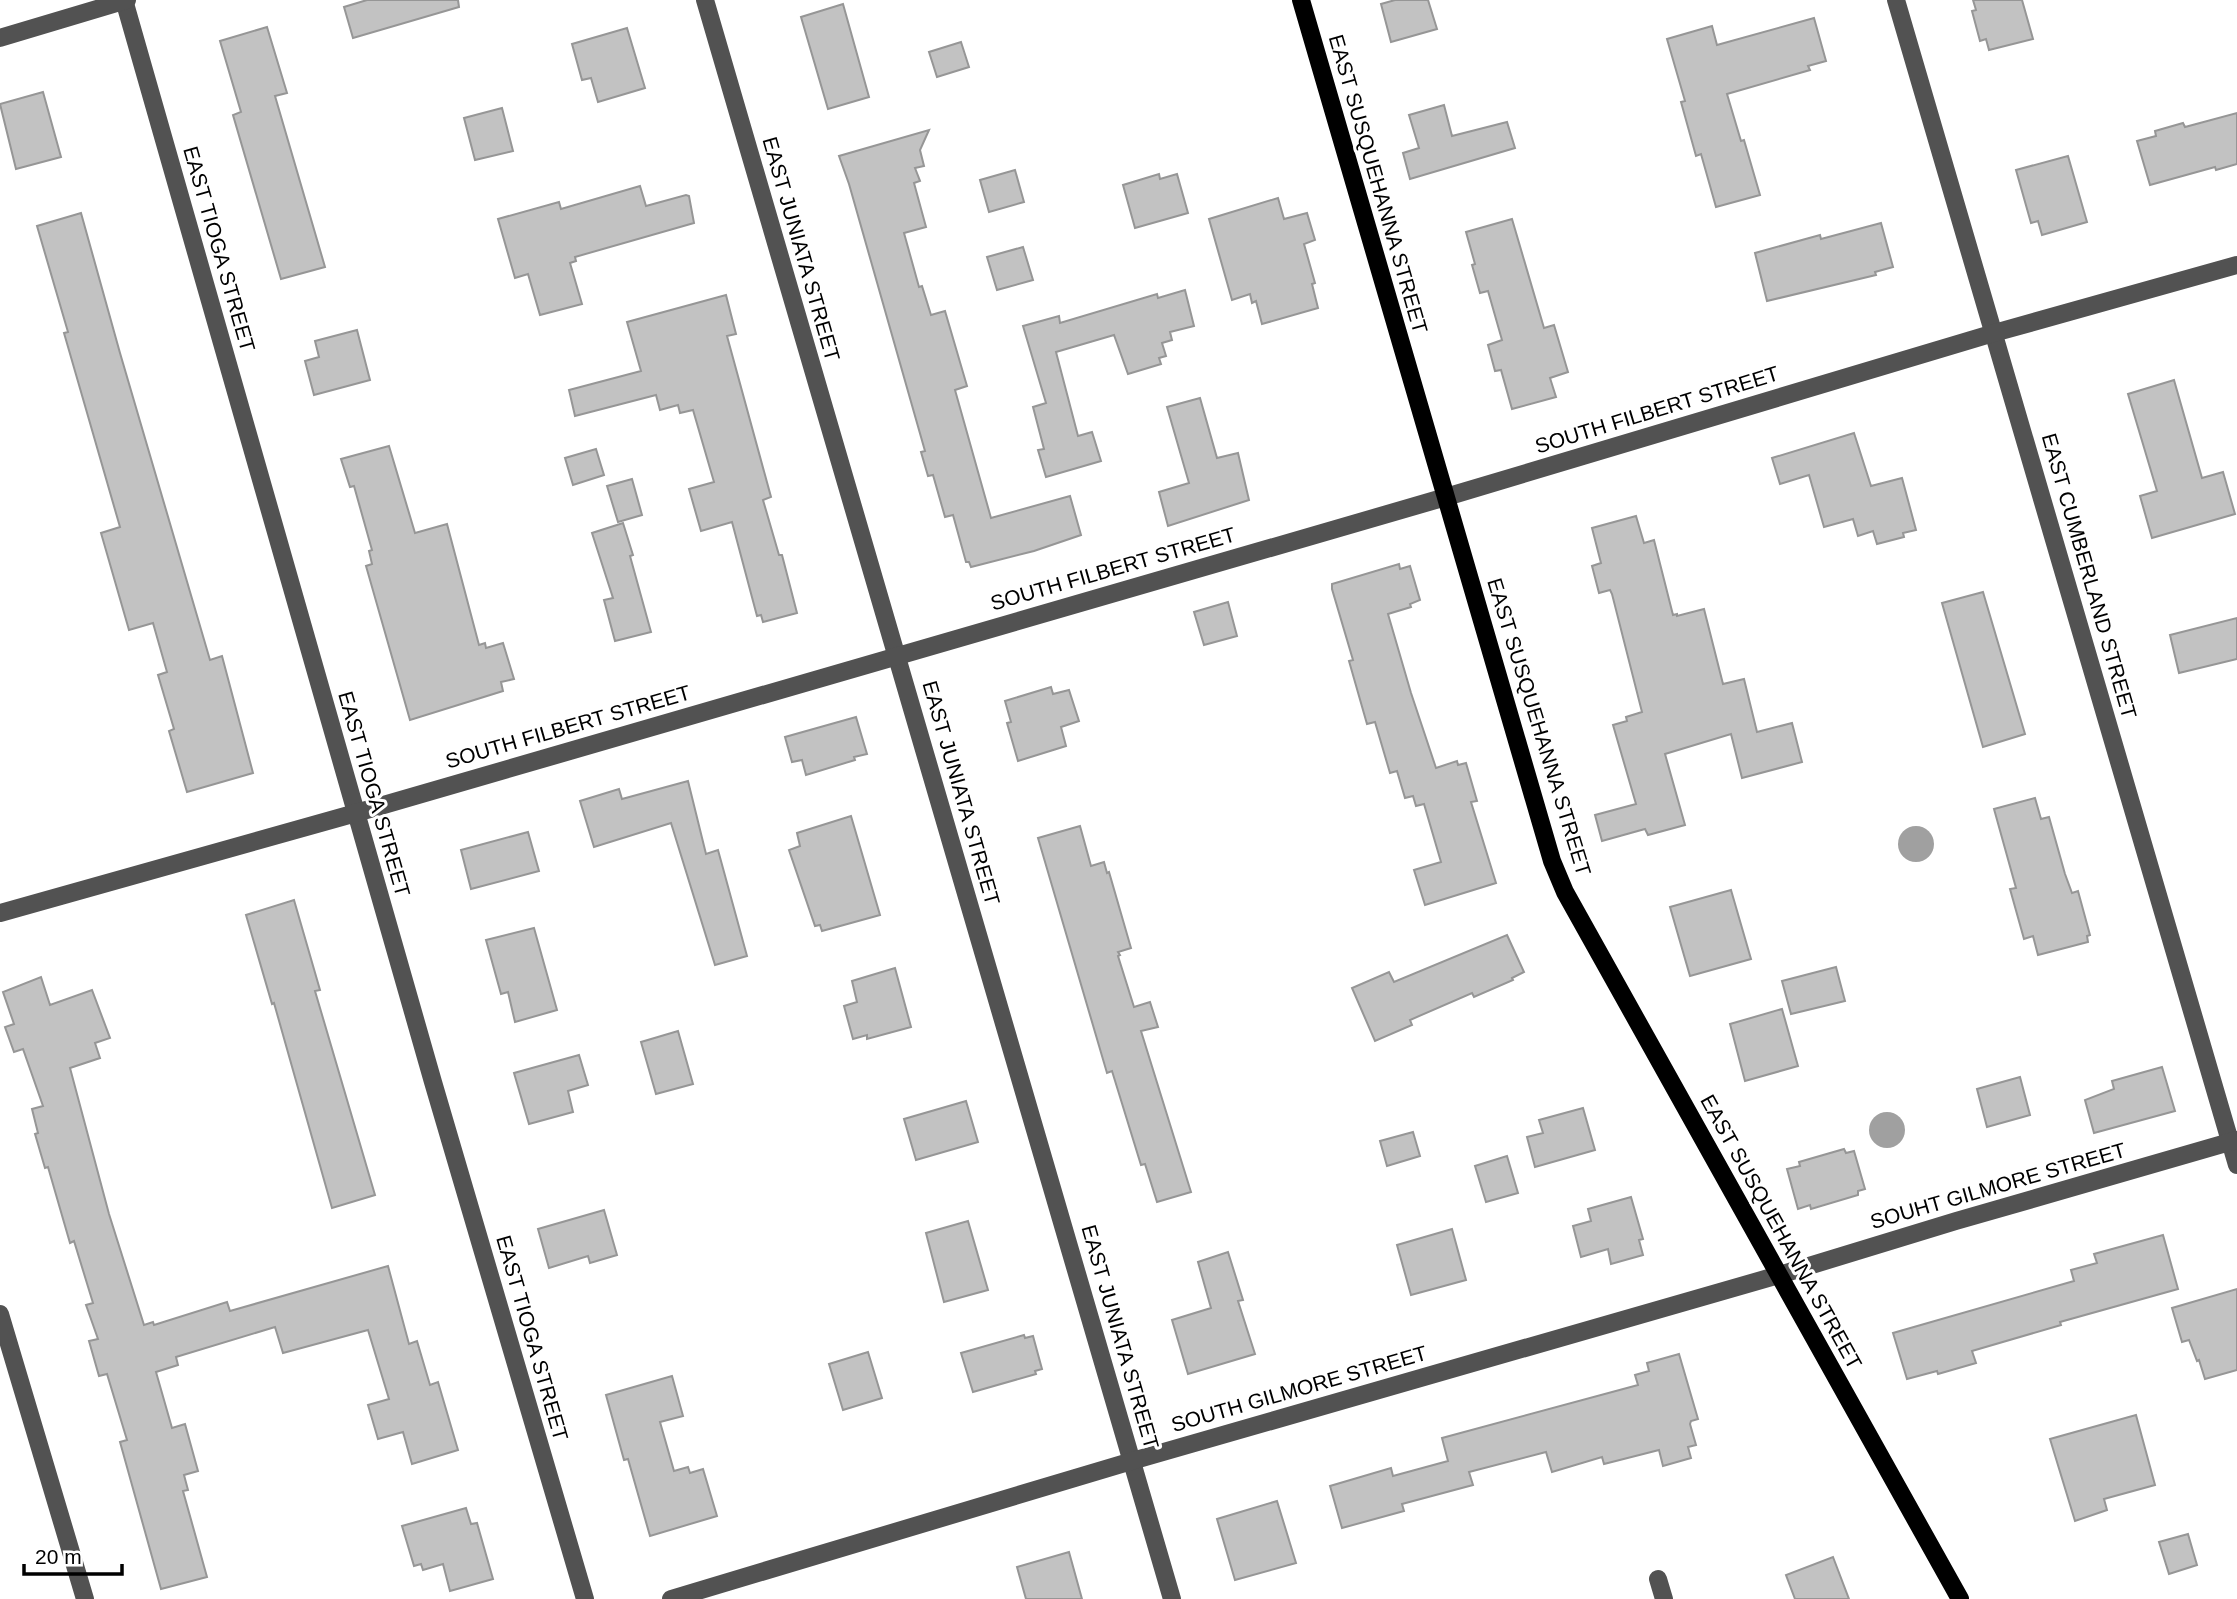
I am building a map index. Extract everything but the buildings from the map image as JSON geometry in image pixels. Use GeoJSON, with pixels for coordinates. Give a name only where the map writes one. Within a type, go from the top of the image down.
{"type":"FeatureCollection","features":[{"type":"Feature","properties":{"kind":"main road","name":"EAST SUSQUEHANNA STREET"},"geometry":{"type":"LineString","coordinates":[[1301,0],[1552,861],[1565,892],[1960,1599]]}},
{"type":"Feature","properties":{"kind":"street"},"geometry":{"type":"LineString","coordinates":[[0,38],[125,0]]}},
{"type":"Feature","properties":{"kind":"street","name":"EAST TIOGA STREET"},"geometry":{"type":"LineString","coordinates":[[125,0],[356,813],[585,1599]]}},
{"type":"Feature","properties":{"kind":"street","name":"EAST JUNIATA STREET"},"geometry":{"type":"LineString","coordinates":[[705,0],[1172,1599]]}},
{"type":"Feature","properties":{"kind":"street","name":"EAST CUMBERLAND STREET"},"geometry":{"type":"LineString","coordinates":[[1896,0],[2234,1141],[2237,1165]]}},
{"type":"Feature","properties":{"kind":"street","name":"SOUTH FILBERT STREET"},"geometry":{"type":"LineString","coordinates":[[0,913],[356,813],[1446,497],[1994,333],[2237,265]]}},
{"type":"Feature","properties":{"kind":"street","name":"SOUHT GILMORE STREET"},"geometry":{"type":"LineString","coordinates":[[1779,1275],[2234,1141]]}},
{"type":"Feature","properties":{"kind":"street","name":"SOUTH GILMORE STREET"},"geometry":{"type":"LineString","coordinates":[[671,1599],[1132,1461],[1779,1275]]}},
{"type":"Feature","properties":{"kind":"street"},"geometry":{"type":"LineString","coordinates":[[0,1314],[85,1599]]}},
{"type":"Feature","properties":{"kind":"street"},"geometry":{"type":"LineString","coordinates":[[1658,1579],[1664,1599]]}},
{"type":"Feature","properties":{"kind":"shaded area"},"geometry":{"type":"Polygon","coordinates":[[[1916,826],[1928,832],[1934,844],[1928,856],[1916,862],[1904,856],[1898,844],[1904,832],[1916,826]]]}},
{"type":"Feature","properties":{"kind":"shaded area"},"geometry":{"type":"Polygon","coordinates":[[[1887,1112],[1899,1118],[1905,1130],[1899,1142],[1887,1148],[1875,1142],[1869,1130],[1875,1118],[1887,1112]]]}}]}
